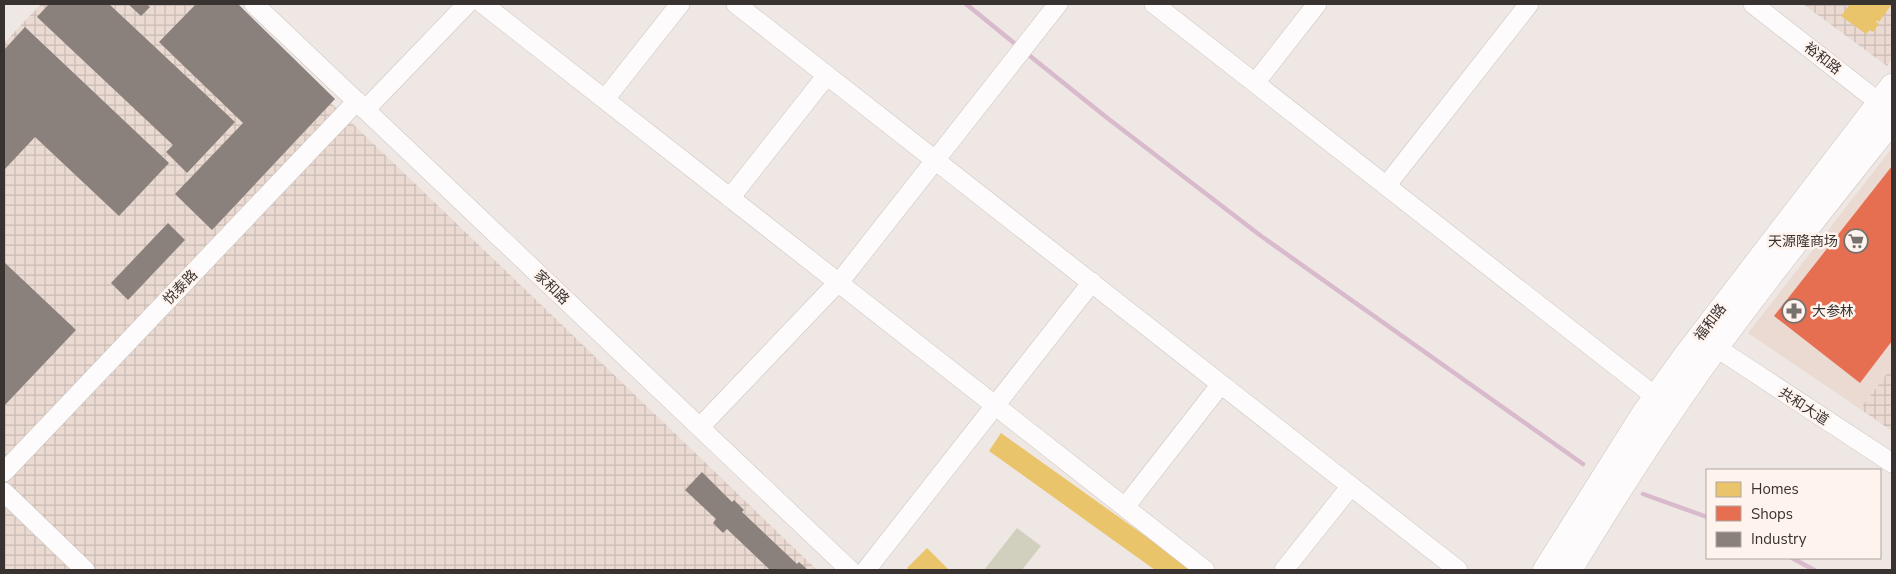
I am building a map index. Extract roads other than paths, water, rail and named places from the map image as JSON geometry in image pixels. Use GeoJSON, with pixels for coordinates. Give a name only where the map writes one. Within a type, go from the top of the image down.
{"type":"FeatureCollection","features":[{"type":"Feature","properties":{"kind":"main road","name":"福和路"},"geometry":{"type":"LineString","coordinates":[[1570,570],[1662,425],[1717,348],[1804,233],[1889,106]]}},
{"type":"Feature","properties":{"kind":"main road","name":"福和路"},"geometry":{"type":"LineString","coordinates":[[1545,570],[1656,397],[1691,348],[1889,106]]}},
{"type":"Feature","properties":{"kind":"street","name":"家和路"},"geometry":{"type":"LineString","coordinates":[[254,4],[850,570]]}},
{"type":"Feature","properties":{"kind":"street","name":"悦泰路"},"geometry":{"type":"LineString","coordinates":[[4,472],[361,106],[467,4]]}},
{"type":"Feature","properties":{"kind":"street"},"geometry":{"type":"LineString","coordinates":[[483,4],[1205,570]]}},
{"type":"Feature","properties":{"kind":"street"},"geometry":{"type":"LineString","coordinates":[[605,99],[680,4]]}},
{"type":"Feature","properties":{"kind":"street"},"geometry":{"type":"LineString","coordinates":[[736,4],[1458,570]]}},
{"type":"Feature","properties":{"kind":"street"},"geometry":{"type":"LineString","coordinates":[[700,427],[838,282],[1058,4]]}},
{"type":"Feature","properties":{"kind":"street"},"geometry":{"type":"LineString","coordinates":[[1154,4],[1656,397]]}},
{"type":"Feature","properties":{"kind":"street"},"geometry":{"type":"LineString","coordinates":[[1255,83],[1317,4]]}},
{"type":"Feature","properties":{"kind":"street"},"geometry":{"type":"LineString","coordinates":[[1386,186],[1529,4]]}},
{"type":"Feature","properties":{"kind":"street","name":"裕和路"},"geometry":{"type":"LineString","coordinates":[[1753,4],[1889,106]]}},
{"type":"Feature","properties":{"kind":"street"},"geometry":{"type":"LineString","coordinates":[[730,198],[827,75]]}},
{"type":"Feature","properties":{"kind":"street"},"geometry":{"type":"LineString","coordinates":[[866,570],[1092,282]]}},
{"type":"Feature","properties":{"kind":"street","name":"共和大道"},"geometry":{"type":"LineString","coordinates":[[1717,348],[1892,463]]}},
{"type":"Feature","properties":{"kind":"street"},"geometry":{"type":"LineString","coordinates":[[1125,507],[1221,384]]}},
{"type":"Feature","properties":{"kind":"street"},"geometry":{"type":"LineString","coordinates":[[1284,570],[1351,486]]}},
{"type":"Feature","properties":{"kind":"street"},"geometry":{"type":"LineString","coordinates":[[4,492],[85,570]]}},
{"type":"Feature","properties":{"kind":"waterway"},"geometry":{"type":"LineString","coordinates":[[966,4],[1019,47]]}},
{"type":"Feature","properties":{"kind":"waterway"},"geometry":{"type":"LineString","coordinates":[[1025,52],[1261,236],[1583,464]]}},
{"type":"Feature","properties":{"kind":"waterway"},"geometry":{"type":"LineString","coordinates":[[1643,494],[1706,517]]}},
{"type":"Feature","properties":{"kind":"waterway"},"geometry":{"type":"LineString","coordinates":[[1794,559],[1814,570]]}},
{"type":"Feature","properties":{"kind":"place","name":"天源隆商场"},"geometry":{"type":"Point","coordinates":[1856,241]}},
{"type":"Feature","properties":{"kind":"place","name":"大参林"},"geometry":{"type":"Point","coordinates":[1794,311]}}]}
